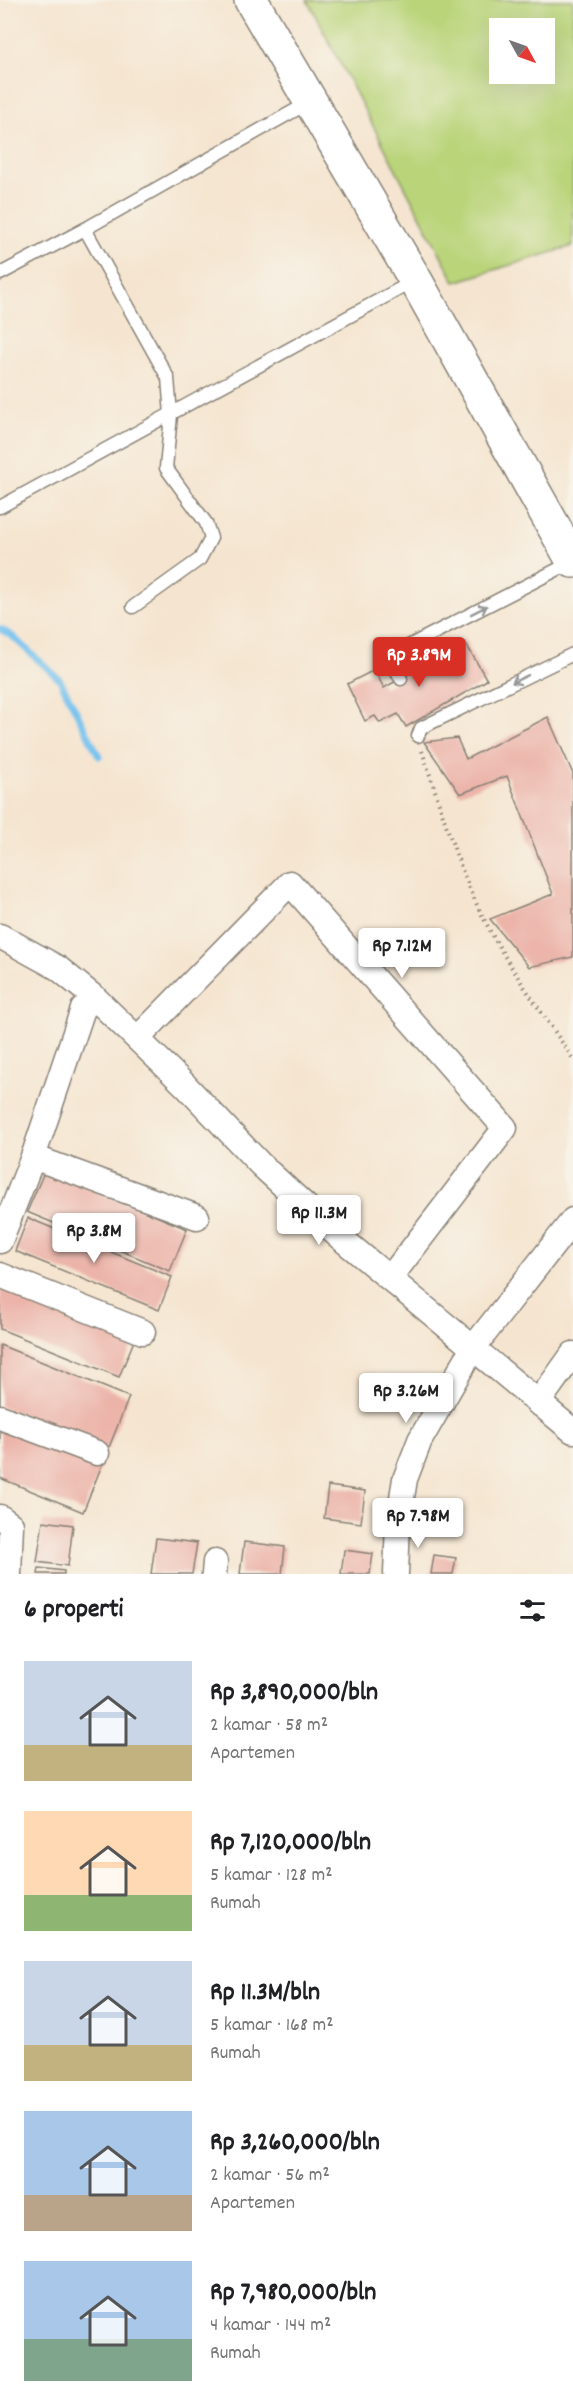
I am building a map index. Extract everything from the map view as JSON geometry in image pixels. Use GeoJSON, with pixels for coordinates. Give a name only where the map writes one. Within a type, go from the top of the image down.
{"type":"FeatureCollection","features":[{"type":"Feature","properties":{"kind":"highway"},"geometry":{"type":"LineString","coordinates":[[251,0],[416,281],[573,561]]}},
{"type":"Feature","properties":{"kind":"street"},"geometry":{"type":"LineString","coordinates":[[138,1038],[290,882],[505,1128],[390,1278]]}},
{"type":"Feature","properties":{"kind":"street"},"geometry":{"type":"LineString","coordinates":[[0,936],[58,968],[95,998],[138,1038],[261,1166],[390,1278],[573,1431]]}},
{"type":"Feature","properties":{"kind":"street"},"geometry":{"type":"LineString","coordinates":[[0,1241],[33,1157],[83,1009],[95,998]]}},
{"type":"Feature","properties":{"kind":"street"},"geometry":{"type":"LineString","coordinates":[[33,1157],[197,1217]]}},
{"type":"Feature","properties":{"kind":"street"},"geometry":{"type":"LineString","coordinates":[[396,1574],[398,1522],[405,1479],[420,1440],[473,1348],[573,1220]]}},
{"type":"Feature","properties":{"kind":"street"},"geometry":{"type":"LineString","coordinates":[[0,1275],[143,1332]]}},
{"type":"Feature","properties":{"kind":"street"},"geometry":{"type":"LineString","coordinates":[[538,1403],[573,1354]]}},
{"type":"Feature","properties":{"kind":"street"},"geometry":{"type":"LineString","coordinates":[[0,1417],[97,1454]]}},
{"type":"Feature","properties":{"kind":"street"},"geometry":{"type":"LineString","coordinates":[[0,1517],[11,1524],[9,1574]]}},
{"type":"Feature","properties":{"kind":"lane"},"geometry":{"type":"LineString","coordinates":[[0,273],[85,229],[312,101]]}},
{"type":"Feature","properties":{"kind":"lane"},"geometry":{"type":"LineString","coordinates":[[85,229],[168,378],[171,415],[166,468],[206,522],[211,538],[200,559],[134,608]]}},
{"type":"Feature","properties":{"kind":"lane"},"geometry":{"type":"LineString","coordinates":[[0,507],[416,281]]}},
{"type":"Feature","properties":{"kind":"lane"},"geometry":{"type":"LineString","coordinates":[[400,679],[393,664],[395,653],[573,561]]}},
{"type":"Feature","properties":{"kind":"lane"},"geometry":{"type":"LineString","coordinates":[[418,736],[428,719],[573,654]]}},
{"type":"Feature","properties":{"kind":"path"},"geometry":{"type":"LineString","coordinates":[[418,736],[461,867],[483,919],[514,971],[573,1059]]}},
{"type":"Feature","properties":{"kind":"green space"},"geometry":{"type":"Polygon","coordinates":[[[307,0],[573,0],[573,246],[455,282],[307,0]]]}},
{"type":"Feature","properties":{"kind":"building"},"geometry":{"type":"Polygon","coordinates":[[[465,642],[487,680],[406,727],[398,714],[380,723],[375,716],[365,721],[347,684],[374,670],[384,688],[465,642]]]}},
{"type":"Feature","properties":{"kind":"building"},"geometry":{"type":"Polygon","coordinates":[[[548,717],[573,774],[573,957],[529,967],[490,919],[553,894],[507,776],[460,794],[424,742],[457,738],[466,759],[548,717]]]}},
{"type":"Feature","properties":{"kind":"building"},"geometry":{"type":"Polygon","coordinates":[[[45,1170],[187,1229],[170,1271],[27,1212],[45,1170]]]}},
{"type":"Feature","properties":{"kind":"building"},"geometry":{"type":"Polygon","coordinates":[[[28,1218],[172,1277],[159,1310],[15,1251],[28,1218]]]}},
{"type":"Feature","properties":{"kind":"building"},"geometry":{"type":"Polygon","coordinates":[[[4,1281],[136,1336],[119,1377],[0,1329],[0,1292],[4,1281]]]}},
{"type":"Feature","properties":{"kind":"building"},"geometry":{"type":"Polygon","coordinates":[[[0,1345],[129,1397],[108,1450],[0,1406],[0,1345]]]}},
{"type":"Feature","properties":{"kind":"building"},"geometry":{"type":"Polygon","coordinates":[[[0,1424],[102,1465],[83,1512],[0,1478],[0,1424]]]}},
{"type":"Feature","properties":{"kind":"building"},"geometry":{"type":"Polygon","coordinates":[[[328,1486],[365,1491],[361,1523],[324,1518],[328,1486]]]}},
{"type":"Feature","properties":{"kind":"building"},"geometry":{"type":"Polygon","coordinates":[[[43,1521],[73,1525],[68,1566],[37,1562],[43,1521]]]}},
{"type":"Feature","properties":{"kind":"building"},"geometry":{"type":"Polygon","coordinates":[[[156,1538],[197,1543],[192,1574],[151,1574],[156,1538]]]}},
{"type":"Feature","properties":{"kind":"building"},"geometry":{"type":"Polygon","coordinates":[[[244,1542],[285,1547],[282,1574],[240,1574],[244,1542]]]}},
{"type":"Feature","properties":{"kind":"building"},"geometry":{"type":"Polygon","coordinates":[[[344,1550],[373,1554],[370,1574],[341,1574],[344,1550]]]}},
{"type":"Feature","properties":{"kind":"building"},"geometry":{"type":"Polygon","coordinates":[[[434,1555],[456,1558],[453,1574],[431,1574],[434,1555]]]}},
{"type":"Feature","properties":{"kind":"building"},"geometry":{"type":"Polygon","coordinates":[[[39,1568],[64,1571],[64,1574],[38,1574],[39,1568]]]}},
{"type":"Feature","properties":{"kind":"waterway"},"geometry":{"type":"LineString","coordinates":[[0,629],[12,636],[60,680],[99,756]]}}]}
